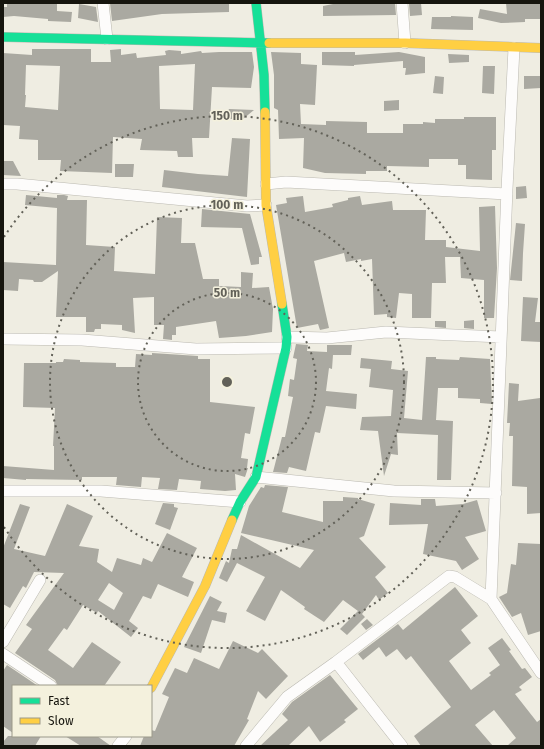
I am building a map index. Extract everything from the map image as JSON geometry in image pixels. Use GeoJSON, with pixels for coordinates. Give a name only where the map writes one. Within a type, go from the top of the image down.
{"type":"FeatureCollection","features":[{"type":"Feature","properties":{"kind":"street"},"geometry":{"type":"LineString","coordinates":[[103,3],[107,39]]}},
{"type":"Feature","properties":{"kind":"street"},"geometry":{"type":"LineString","coordinates":[[152,686],[205,586],[240,502],[256,477],[286,348],[287,337],[266,205],[264,75],[256,3]]}},
{"type":"Feature","properties":{"kind":"street"},"geometry":{"type":"LineString","coordinates":[[402,3],[405,43]]}},
{"type":"Feature","properties":{"kind":"street"},"geometry":{"type":"LineString","coordinates":[[3,37],[260,43],[405,43],[541,48]]}},
{"type":"Feature","properties":{"kind":"street"},"geometry":{"type":"LineString","coordinates":[[491,599],[514,48]]}},
{"type":"Feature","properties":{"kind":"street"},"geometry":{"type":"LineString","coordinates":[[266,184],[286,182],[507,194]]}},
{"type":"Feature","properties":{"kind":"street"},"geometry":{"type":"LineString","coordinates":[[3,184],[17,184],[247,206],[266,205]]}},
{"type":"Feature","properties":{"kind":"street"},"geometry":{"type":"LineString","coordinates":[[287,337],[327,338],[386,332],[501,337]]}},
{"type":"Feature","properties":{"kind":"street"},"geometry":{"type":"LineString","coordinates":[[3,339],[82,340],[196,349],[286,348]]}},
{"type":"Feature","properties":{"kind":"street"},"geometry":{"type":"LineString","coordinates":[[256,477],[394,491],[496,493]]}},
{"type":"Feature","properties":{"kind":"street"},"geometry":{"type":"LineString","coordinates":[[3,490],[101,491],[240,502]]}},
{"type":"Feature","properties":{"kind":"street"},"geometry":{"type":"LineString","coordinates":[[246,746],[287,697],[336,662],[449,576],[455,577],[491,599],[541,673]]}},
{"type":"Feature","properties":{"kind":"street"},"geometry":{"type":"LineString","coordinates":[[3,642],[40,580]]}},
{"type":"Feature","properties":{"kind":"street"},"geometry":{"type":"LineString","coordinates":[[3,654],[50,685]]}},
{"type":"Feature","properties":{"kind":"street"},"geometry":{"type":"LineString","coordinates":[[336,662],[402,746]]}},
{"type":"Feature","properties":{"kind":"street"},"geometry":{"type":"LineString","coordinates":[[118,746],[125,737]]}},
{"type":"Feature","properties":{"kind":"building"},"geometry":{"type":"Polygon","coordinates":[[[7,3],[57,3],[57,11],[72,12],[71,22],[48,21],[48,19],[14,16],[3,17],[3,7],[7,7],[7,3]]]}},
{"type":"Feature","properties":{"kind":"building"},"geometry":{"type":"Polygon","coordinates":[[[110,3],[229,3],[229,12],[162,14],[112,21],[110,3]]]}},
{"type":"Feature","properties":{"kind":"building"},"geometry":{"type":"Polygon","coordinates":[[[395,3],[396,15],[323,16],[323,6],[333,4],[395,3]]]}},
{"type":"Feature","properties":{"kind":"building"},"geometry":{"type":"Polygon","coordinates":[[[409,3],[421,3],[422,15],[410,16],[409,3]]]}},
{"type":"Feature","properties":{"kind":"building"},"geometry":{"type":"Polygon","coordinates":[[[506,3],[541,3],[541,19],[525,19],[525,22],[501,23],[478,18],[480,9],[507,14],[506,3]]]}},
{"type":"Feature","properties":{"kind":"building"},"geometry":{"type":"Polygon","coordinates":[[[79,4],[96,7],[98,22],[78,18],[79,4]]]}},
{"type":"Feature","properties":{"kind":"building"},"geometry":{"type":"Polygon","coordinates":[[[432,17],[473,17],[473,30],[431,29],[432,17]]]}},
{"type":"Feature","properties":{"kind":"building"},"geometry":{"type":"Polygon","coordinates":[[[32,49],[91,49],[91,62],[111,62],[110,50],[121,49],[121,55],[136,53],[137,58],[166,55],[165,51],[169,50],[181,51],[181,54],[201,51],[202,53],[252,52],[254,67],[251,88],[212,87],[209,138],[192,138],[193,157],[178,157],[177,151],[140,150],[142,139],[113,137],[112,173],[60,171],[61,160],[38,160],[38,140],[19,139],[20,126],[3,125],[3,53],[32,55],[32,49]],[[195,64],[159,66],[160,109],[193,110],[195,64]],[[26,65],[25,107],[58,110],[60,66],[26,65]]]}},
{"type":"Feature","properties":{"kind":"building"},"geometry":{"type":"Polygon","coordinates":[[[271,52],[301,53],[301,64],[317,65],[315,105],[300,104],[301,124],[326,125],[326,121],[367,122],[367,133],[403,133],[403,124],[423,124],[423,122],[435,123],[435,119],[496,117],[496,150],[492,150],[492,180],[466,179],[466,165],[458,165],[458,159],[429,159],[429,167],[387,166],[387,171],[366,171],[366,174],[325,173],[303,168],[304,138],[279,139],[278,110],[274,108],[274,75],[271,52]]]}},
{"type":"Feature","properties":{"kind":"building"},"geometry":{"type":"Polygon","coordinates":[[[322,52],[355,52],[355,55],[399,52],[425,57],[425,73],[405,75],[406,68],[403,68],[403,61],[354,66],[322,65],[322,52]]]}},
{"type":"Feature","properties":{"kind":"building"},"geometry":{"type":"Polygon","coordinates":[[[448,54],[469,55],[469,62],[449,63],[448,54]]]}},
{"type":"Feature","properties":{"kind":"building"},"geometry":{"type":"Polygon","coordinates":[[[483,66],[495,66],[494,94],[482,93],[483,66]]]}},
{"type":"Feature","properties":{"kind":"building"},"geometry":{"type":"Polygon","coordinates":[[[435,76],[444,77],[443,94],[433,93],[435,76]]]}},
{"type":"Feature","properties":{"kind":"building"},"geometry":{"type":"Polygon","coordinates":[[[524,76],[541,76],[541,88],[524,89],[524,76]]]}},
{"type":"Feature","properties":{"kind":"building"},"geometry":{"type":"Polygon","coordinates":[[[399,100],[399,110],[384,111],[384,101],[399,100]]]}},
{"type":"Feature","properties":{"kind":"building"},"geometry":{"type":"Polygon","coordinates":[[[229,109],[254,110],[243,119],[224,119],[229,109]]]}},
{"type":"Feature","properties":{"kind":"building"},"geometry":{"type":"Polygon","coordinates":[[[232,138],[250,139],[247,197],[162,187],[164,170],[228,176],[232,138]]]}},
{"type":"Feature","properties":{"kind":"building"},"geometry":{"type":"Polygon","coordinates":[[[3,161],[13,161],[21,176],[3,175],[3,161]]]}},
{"type":"Feature","properties":{"kind":"building"},"geometry":{"type":"Polygon","coordinates":[[[115,164],[134,164],[133,177],[115,177],[115,164]]]}},
{"type":"Feature","properties":{"kind":"building"},"geometry":{"type":"Polygon","coordinates":[[[526,186],[527,198],[516,199],[516,187],[526,186]]]}},
{"type":"Feature","properties":{"kind":"building"},"geometry":{"type":"Polygon","coordinates":[[[26,195],[57,198],[57,195],[64,195],[68,196],[67,200],[87,200],[86,245],[115,247],[114,271],[155,274],[157,217],[182,218],[181,243],[195,243],[203,279],[219,279],[219,286],[241,287],[241,272],[253,273],[252,288],[269,287],[273,309],[272,332],[219,338],[216,321],[176,327],[176,335],[172,335],[172,340],[163,339],[164,325],[154,325],[154,297],[133,298],[135,333],[122,330],[122,325],[101,324],[101,329],[95,329],[94,332],[86,332],[86,317],[56,317],[58,271],[42,282],[19,279],[18,291],[3,290],[3,262],[56,265],[57,208],[25,205],[26,195]]]}},
{"type":"Feature","properties":{"kind":"building"},"geometry":{"type":"Polygon","coordinates":[[[303,196],[305,212],[333,207],[332,204],[348,200],[348,198],[360,196],[362,205],[392,201],[393,210],[426,210],[425,240],[446,240],[446,247],[480,251],[479,207],[495,206],[497,268],[494,318],[484,318],[484,280],[461,278],[460,257],[445,257],[446,283],[432,283],[431,318],[412,318],[412,294],[399,293],[396,318],[387,317],[387,314],[374,315],[372,259],[361,261],[361,259],[346,262],[344,253],[314,261],[329,328],[320,330],[318,324],[297,328],[276,205],[287,203],[286,198],[303,196]]]}},
{"type":"Feature","properties":{"kind":"building"},"geometry":{"type":"Polygon","coordinates":[[[202,209],[250,214],[262,257],[259,257],[259,264],[251,265],[242,228],[201,227],[202,209]]]}},
{"type":"Feature","properties":{"kind":"building"},"geometry":{"type":"Polygon","coordinates":[[[516,223],[525,224],[522,281],[510,280],[516,223]]]}},
{"type":"Feature","properties":{"kind":"building"},"geometry":{"type":"Polygon","coordinates":[[[523,297],[538,298],[535,322],[541,322],[541,342],[521,341],[523,297]]]}},
{"type":"Feature","properties":{"kind":"building"},"geometry":{"type":"Polygon","coordinates":[[[474,320],[474,329],[464,328],[464,321],[474,320]]]}},
{"type":"Feature","properties":{"kind":"building"},"geometry":{"type":"Polygon","coordinates":[[[435,321],[446,321],[446,328],[435,327],[435,321]]]}},
{"type":"Feature","properties":{"kind":"building"},"geometry":{"type":"Polygon","coordinates":[[[296,344],[308,345],[307,351],[327,352],[327,345],[352,345],[351,355],[333,355],[332,369],[329,368],[326,391],[357,394],[356,409],[326,406],[320,433],[315,432],[306,471],[289,467],[287,473],[273,472],[282,437],[285,437],[293,397],[288,396],[290,379],[294,380],[297,359],[293,358],[296,344]]]}},
{"type":"Feature","properties":{"kind":"building"},"geometry":{"type":"Polygon","coordinates":[[[152,353],[198,356],[198,359],[210,359],[210,402],[255,407],[250,434],[245,433],[241,458],[248,459],[248,468],[245,477],[235,474],[236,490],[225,491],[200,489],[201,481],[179,479],[177,490],[158,489],[160,478],[142,477],[141,487],[116,485],[117,477],[82,477],[82,480],[26,480],[3,478],[3,466],[54,470],[53,446],[55,408],[23,407],[24,363],[56,363],[63,362],[64,359],[80,360],[80,362],[116,363],[116,367],[135,367],[136,354],[152,355],[152,353]]]}},
{"type":"Feature","properties":{"kind":"building"},"geometry":{"type":"Polygon","coordinates":[[[426,357],[459,360],[460,357],[490,359],[492,404],[480,403],[480,399],[458,398],[458,388],[438,388],[436,420],[453,421],[451,480],[437,480],[438,435],[397,433],[398,455],[391,454],[384,476],[378,431],[360,430],[362,417],[391,416],[393,390],[369,387],[371,369],[360,368],[361,358],[392,361],[391,369],[408,371],[404,418],[422,420],[426,357]]]}},
{"type":"Feature","properties":{"kind":"building"},"geometry":{"type":"Polygon","coordinates":[[[509,383],[519,384],[518,401],[540,398],[541,513],[527,514],[527,487],[512,486],[513,436],[509,436],[510,423],[507,423],[509,383]]]}},
{"type":"Feature","properties":{"kind":"building"},"geometry":{"type":"Polygon","coordinates":[[[265,485],[288,487],[282,512],[323,522],[323,501],[343,501],[343,497],[358,498],[375,504],[364,536],[359,538],[386,567],[375,577],[388,593],[379,600],[376,595],[362,614],[365,617],[347,635],[340,629],[358,611],[343,600],[324,622],[304,609],[305,607],[281,590],[265,621],[246,611],[265,577],[237,563],[227,582],[219,578],[226,561],[229,563],[232,549],[237,549],[241,535],[300,568],[314,550],[241,533],[249,506],[261,487],[264,488],[265,485]]]}},
{"type":"Feature","properties":{"kind":"building"},"geometry":{"type":"Polygon","coordinates":[[[421,499],[435,499],[436,506],[463,504],[477,500],[486,531],[465,537],[479,559],[462,570],[456,561],[423,554],[428,524],[389,525],[390,503],[421,505],[421,499]]]}},
{"type":"Feature","properties":{"kind":"building"},"geometry":{"type":"Polygon","coordinates":[[[163,503],[174,504],[174,507],[178,508],[170,530],[155,524],[163,503]]]}},
{"type":"Feature","properties":{"kind":"building"},"geometry":{"type":"Polygon","coordinates":[[[20,504],[30,507],[14,549],[45,556],[67,504],[93,516],[79,546],[99,549],[97,562],[112,572],[117,558],[141,565],[143,558],[152,562],[167,533],[197,548],[182,577],[194,582],[188,597],[158,584],[151,599],[143,596],[129,621],[138,628],[131,637],[98,611],[97,613],[83,605],[67,630],[64,628],[48,650],[73,668],[92,642],[121,662],[105,685],[58,685],[55,680],[15,653],[32,629],[26,625],[64,573],[34,572],[26,588],[23,586],[10,608],[3,604],[3,548],[20,504]],[[109,583],[98,600],[114,610],[123,593],[109,583]]]}},
{"type":"Feature","properties":{"kind":"building"},"geometry":{"type":"Polygon","coordinates":[[[518,543],[541,544],[541,631],[528,635],[521,613],[512,617],[499,597],[507,593],[511,564],[516,565],[518,543]]]}},
{"type":"Feature","properties":{"kind":"building"},"geometry":{"type":"Polygon","coordinates":[[[455,587],[478,616],[461,630],[471,643],[449,661],[471,690],[491,675],[489,673],[500,665],[488,648],[502,638],[522,669],[525,668],[532,677],[519,687],[522,690],[515,694],[537,722],[541,719],[541,744],[538,746],[507,746],[516,738],[494,710],[475,725],[493,746],[421,746],[414,736],[451,707],[411,656],[406,660],[397,649],[386,657],[379,647],[363,660],[358,654],[398,624],[403,630],[455,587]]]}},
{"type":"Feature","properties":{"kind":"building"},"geometry":{"type":"Polygon","coordinates":[[[210,596],[222,602],[217,611],[227,613],[225,623],[212,620],[201,653],[184,647],[210,596]]]}},
{"type":"Feature","properties":{"kind":"building"},"geometry":{"type":"Polygon","coordinates":[[[367,619],[373,625],[366,630],[361,624],[367,619]]]}},
{"type":"Feature","properties":{"kind":"building"},"geometry":{"type":"Polygon","coordinates":[[[233,641],[258,653],[262,649],[288,676],[266,699],[258,691],[247,719],[249,720],[234,746],[140,746],[144,737],[152,737],[152,730],[155,731],[169,697],[162,694],[175,668],[187,673],[194,658],[219,669],[233,641]]]}},
{"type":"Feature","properties":{"kind":"building"},"geometry":{"type":"Polygon","coordinates":[[[7,665],[37,685],[12,685],[12,732],[3,726],[3,671],[7,665]]]}},
{"type":"Feature","properties":{"kind":"building"},"geometry":{"type":"Polygon","coordinates":[[[330,675],[358,709],[344,720],[346,722],[320,742],[309,726],[288,746],[260,746],[288,720],[282,714],[292,702],[330,675]]]}},
{"type":"Feature","properties":{"kind":"building"},"geometry":{"type":"Polygon","coordinates":[[[8,736],[40,737],[35,746],[3,746],[3,742],[8,736]]]}},
{"type":"Feature","properties":{"kind":"building"},"geometry":{"type":"Polygon","coordinates":[[[67,737],[98,737],[111,746],[81,746],[67,737]]]}},
{"type":"Feature","properties":{"kind":"traffic: fast"},"geometry":{"type":"LineString","coordinates":[[256,3],[264,75],[265,112]]}},
{"type":"Feature","properties":{"kind":"traffic: fast"},"geometry":{"type":"LineString","coordinates":[[3,37],[269,43]]}},
{"type":"Feature","properties":{"kind":"traffic: fast"},"geometry":{"type":"LineString","coordinates":[[232,520],[240,502],[256,477],[286,348],[287,337],[282,304]]}},
{"type":"Feature","properties":{"kind":"traffic: slow"},"geometry":{"type":"LineString","coordinates":[[269,43],[405,43],[541,48]]}},
{"type":"Feature","properties":{"kind":"traffic: slow"},"geometry":{"type":"LineString","coordinates":[[265,112],[266,205],[282,304]]}},
{"type":"Feature","properties":{"kind":"traffic: slow"},"geometry":{"type":"LineString","coordinates":[[152,686],[205,586],[232,520]]}}]}
